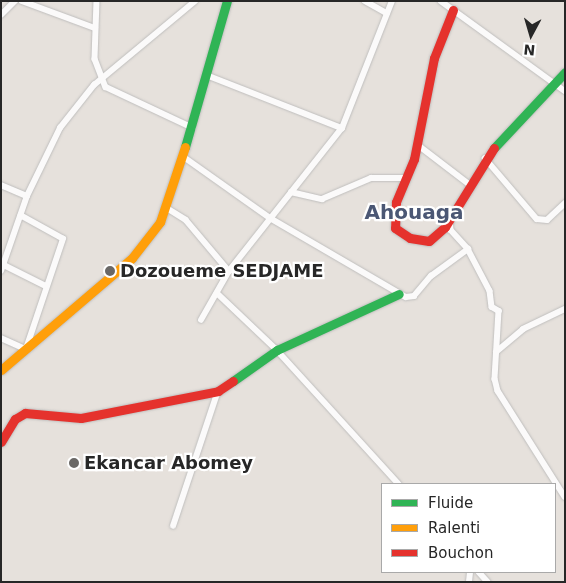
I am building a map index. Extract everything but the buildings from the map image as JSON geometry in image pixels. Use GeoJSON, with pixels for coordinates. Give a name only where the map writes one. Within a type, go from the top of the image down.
{"type":"FeatureCollection","features":[{"type":"Feature","properties":{"kind":"street"},"geometry":{"type":"LineString","coordinates":[[1,15],[15,1]]}},
{"type":"Feature","properties":{"kind":"street"},"geometry":{"type":"LineString","coordinates":[[22,1],[95,28]]}},
{"type":"Feature","properties":{"kind":"street"},"geometry":{"type":"LineString","coordinates":[[97,1],[95,28],[100,80],[122,98],[192,128]]}},
{"type":"Feature","properties":{"kind":"street"},"geometry":{"type":"LineString","coordinates":[[46,286],[2,268],[27,196],[60,128],[100,80],[195,1]]}},
{"type":"Feature","properties":{"kind":"street"},"geometry":{"type":"LineString","coordinates":[[1,370],[132,258],[167,208],[209,76],[227,1]]}},
{"type":"Feature","properties":{"kind":"street"},"geometry":{"type":"LineString","coordinates":[[365,1],[387,13]]}},
{"type":"Feature","properties":{"kind":"street"},"geometry":{"type":"LineString","coordinates":[[201,320],[229,271],[342,128],[392,1]]}},
{"type":"Feature","properties":{"kind":"street"},"geometry":{"type":"LineString","coordinates":[[442,1],[565,91]]}},
{"type":"Feature","properties":{"kind":"street"},"geometry":{"type":"LineString","coordinates":[[453,10],[434,58],[434,76],[420,114],[418,145],[396,202],[394,228],[416,241],[429,241],[450,217],[485,158],[565,72]]}},
{"type":"Feature","properties":{"kind":"street"},"geometry":{"type":"LineString","coordinates":[[209,76],[342,128]]}},
{"type":"Feature","properties":{"kind":"street"},"geometry":{"type":"LineString","coordinates":[[418,145],[469,184]]}},
{"type":"Feature","properties":{"kind":"street"},"geometry":{"type":"LineString","coordinates":[[184,158],[270,218],[399,294],[414,296],[431,276],[468,249]]}},
{"type":"Feature","properties":{"kind":"street"},"geometry":{"type":"LineString","coordinates":[[485,158],[537,219],[547,220],[565,203]]}},
{"type":"Feature","properties":{"kind":"street"},"geometry":{"type":"LineString","coordinates":[[291,192],[322,199],[371,178],[406,178]]}},
{"type":"Feature","properties":{"kind":"street"},"geometry":{"type":"LineString","coordinates":[[1,185],[27,196]]}},
{"type":"Feature","properties":{"kind":"street"},"geometry":{"type":"LineString","coordinates":[[167,208],[186,220],[229,271]]}},
{"type":"Feature","properties":{"kind":"street"},"geometry":{"type":"LineString","coordinates":[[20,216],[63,239],[26,349]]}},
{"type":"Feature","properties":{"kind":"street"},"geometry":{"type":"LineString","coordinates":[[450,217],[451,230],[468,249],[490,291],[492,307],[499,311],[496,352],[498,391],[556,483]]}},
{"type":"Feature","properties":{"kind":"street"},"geometry":{"type":"LineString","coordinates":[[217,293],[277,350],[398,483]]}},
{"type":"Feature","properties":{"kind":"street"},"geometry":{"type":"LineString","coordinates":[[1,442],[15,419],[24,413],[81,418],[218,391],[277,350],[399,294]]}},
{"type":"Feature","properties":{"kind":"street"},"geometry":{"type":"LineString","coordinates":[[496,352],[523,329],[565,309]]}},
{"type":"Feature","properties":{"kind":"street"},"geometry":{"type":"LineString","coordinates":[[1,338],[26,349]]}},
{"type":"Feature","properties":{"kind":"street"},"geometry":{"type":"LineString","coordinates":[[173,526],[218,391]]}},
{"type":"Feature","properties":{"kind":"street"},"geometry":{"type":"LineString","coordinates":[[556,484],[565,498]]}},
{"type":"Feature","properties":{"kind":"traffic: fast"},"geometry":{"type":"LineString","coordinates":[[185,147],[227,1]]}},
{"type":"Feature","properties":{"kind":"traffic: fast"},"geometry":{"type":"LineString","coordinates":[[494,148],[565,72]]}},
{"type":"Feature","properties":{"kind":"traffic: fast"},"geometry":{"type":"LineString","coordinates":[[233,381],[277,350],[399,294]]}},
{"type":"Feature","properties":{"kind":"traffic: slow"},"geometry":{"type":"LineString","coordinates":[[1,370],[132,258],[160,222],[185,147]]}},
{"type":"Feature","properties":{"kind":"traffic: jam"},"geometry":{"type":"LineString","coordinates":[[453,10],[434,58],[414,159],[396,202],[395,228],[410,238],[429,241],[445,227],[494,148]]}},
{"type":"Feature","properties":{"kind":"traffic: jam"},"geometry":{"type":"LineString","coordinates":[[1,442],[15,419],[25,413],[81,418],[218,391],[233,381]]}},
{"type":"Feature","properties":{"kind":"place","name":"Dozoueme SEDJAME"},"geometry":{"type":"Point","coordinates":[110,271]}},
{"type":"Feature","properties":{"kind":"place","name":"Ekancar Abomey"},"geometry":{"type":"Point","coordinates":[74,463]}},
{"type":"Feature","properties":{"kind":"district","name":"Ahouaga"},"geometry":{"type":"Point","coordinates":[414,212]}}]}
